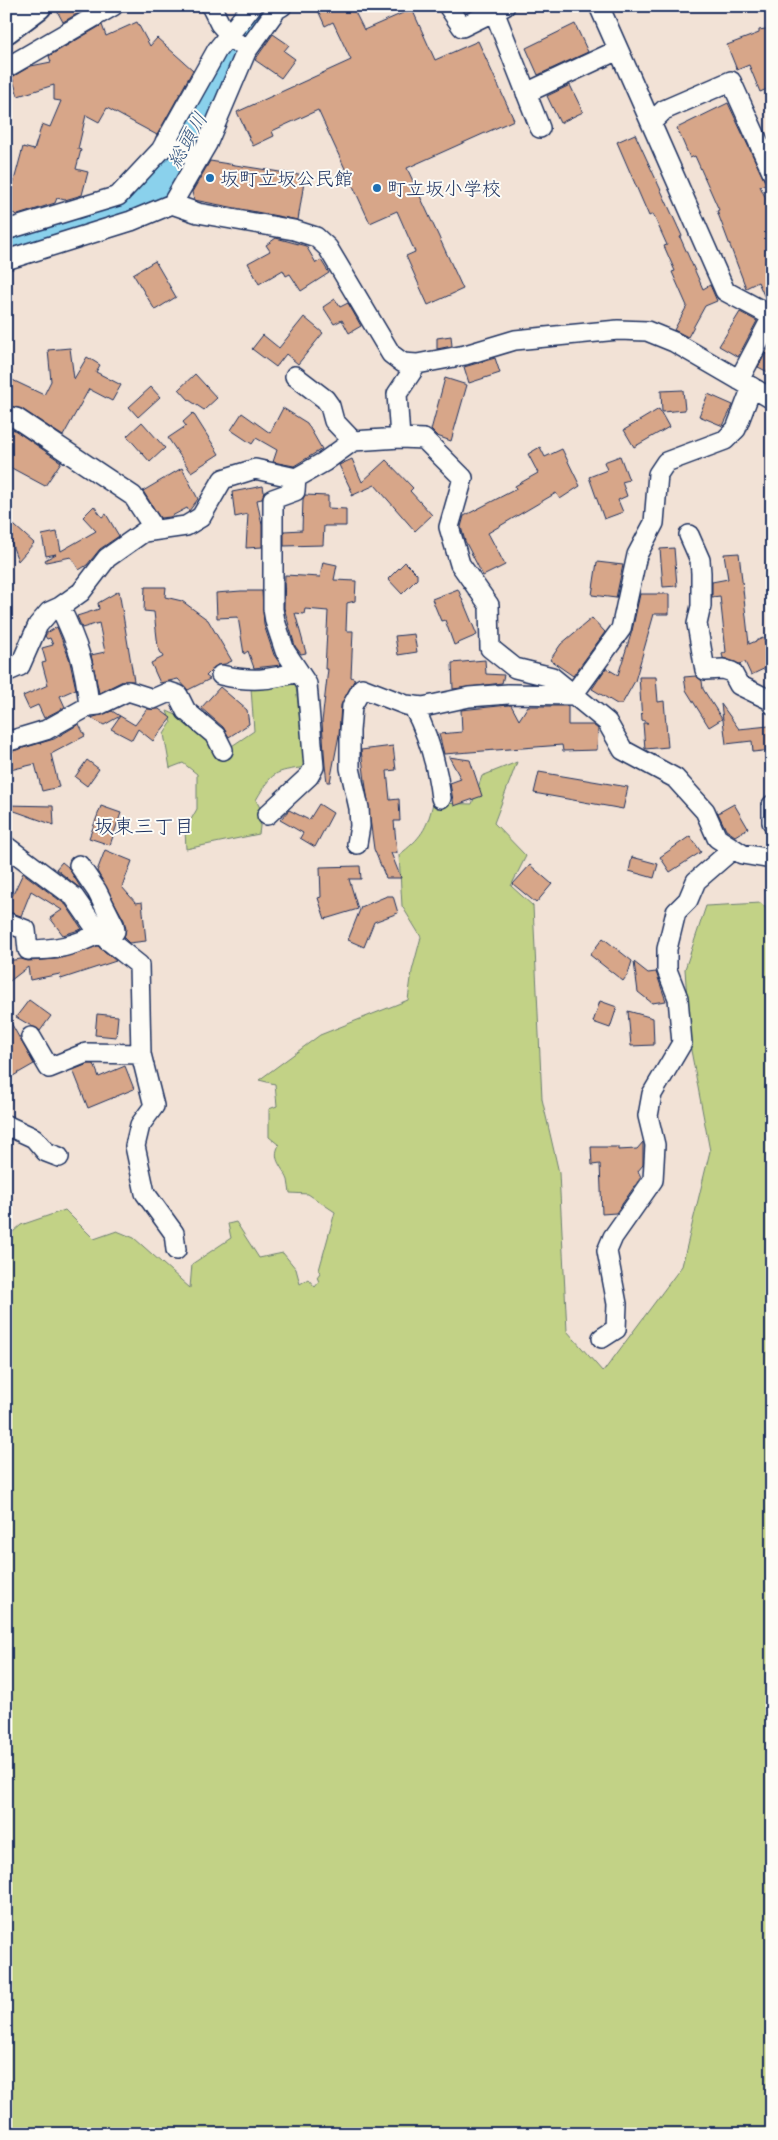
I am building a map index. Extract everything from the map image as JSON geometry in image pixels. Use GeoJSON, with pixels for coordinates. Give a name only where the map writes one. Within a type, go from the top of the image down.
{"type":"FeatureCollection","features":[{"type":"Feature","properties":{"kind":"main road"},"geometry":{"type":"LineString","coordinates":[[6,30],[38,6]]}},
{"type":"Feature","properties":{"kind":"street"},"geometry":{"type":"LineString","coordinates":[[6,68],[113,6]]}},
{"type":"Feature","properties":{"kind":"street"},"geometry":{"type":"LineString","coordinates":[[211,6],[220,24],[246,52]]}},
{"type":"Feature","properties":{"kind":"street"},"geometry":{"type":"LineString","coordinates":[[6,230],[118,196],[143,171],[165,142],[228,33],[252,6]]}},
{"type":"Feature","properties":{"kind":"street"},"geometry":{"type":"LineString","coordinates":[[6,260],[131,222],[172,204],[207,144],[246,52],[277,9],[282,6]]}},
{"type":"Feature","properties":{"kind":"street"},"geometry":{"type":"LineString","coordinates":[[448,6],[462,27],[500,9],[526,93],[540,128]]}},
{"type":"Feature","properties":{"kind":"street"},"geometry":{"type":"LineString","coordinates":[[573,695],[621,629],[637,555],[654,523],[658,474],[666,462],[725,440],[736,430],[745,383],[772,317],[725,291],[599,6]]}},
{"type":"Feature","properties":{"kind":"street"},"geometry":{"type":"LineString","coordinates":[[526,93],[618,50]]}},
{"type":"Feature","properties":{"kind":"street"},"geometry":{"type":"LineString","coordinates":[[651,123],[664,110],[731,81],[772,172]]}},
{"type":"Feature","properties":{"kind":"street"},"geometry":{"type":"LineString","coordinates":[[165,142],[198,159]]}},
{"type":"Feature","properties":{"kind":"street"},"geometry":{"type":"LineString","coordinates":[[172,204],[198,213],[294,230],[316,237],[328,248],[391,354],[403,363],[417,364],[465,355],[515,340],[618,330],[647,331],[674,342],[772,399]]}},
{"type":"Feature","properties":{"kind":"street"},"geometry":{"type":"LineString","coordinates":[[400,438],[396,394],[417,364]]}},
{"type":"Feature","properties":{"kind":"street"},"geometry":{"type":"LineString","coordinates":[[295,376],[325,399],[330,406],[334,421],[353,441]]}},
{"type":"Feature","properties":{"kind":"street"},"geometry":{"type":"LineString","coordinates":[[6,416],[16,418],[133,496],[150,522],[151,527],[131,543],[107,558],[81,592],[60,607],[49,612],[38,625],[20,666],[7,670]]}},
{"type":"Feature","properties":{"kind":"street"},"geometry":{"type":"LineString","coordinates":[[144,532],[186,526],[201,517],[223,479],[255,469],[296,478],[324,462],[353,441],[400,438],[424,439],[464,478],[449,527],[460,564],[489,605],[490,648],[515,668],[552,677],[607,722],[623,750],[676,778],[705,811],[717,838],[742,854],[772,859]]}},
{"type":"Feature","properties":{"kind":"street"},"geometry":{"type":"LineString","coordinates":[[267,815],[309,776],[314,767],[307,684],[285,651],[273,609],[273,499],[295,491],[296,478]]}},
{"type":"Feature","properties":{"kind":"street"},"geometry":{"type":"LineString","coordinates":[[689,535],[700,560],[701,606],[697,624],[705,670],[723,669],[732,672],[740,685],[767,695]]}},
{"type":"Feature","properties":{"kind":"street"},"geometry":{"type":"LineString","coordinates":[[60,607],[79,646],[89,706]]}},
{"type":"Feature","properties":{"kind":"street"},"geometry":{"type":"LineString","coordinates":[[221,676],[246,681],[272,679],[298,672]]}},
{"type":"Feature","properties":{"kind":"street"},"geometry":{"type":"LineString","coordinates":[[357,844],[360,826],[359,808],[350,768],[350,731],[352,706],[362,688],[413,706],[423,707],[469,697],[508,694],[573,695]]}},
{"type":"Feature","properties":{"kind":"street"},"geometry":{"type":"LineString","coordinates":[[6,742],[46,730],[89,706],[99,706],[128,691],[153,699],[169,692],[178,695],[186,711],[216,736],[223,750]]}},
{"type":"Feature","properties":{"kind":"street"},"geometry":{"type":"LineString","coordinates":[[413,706],[426,730],[436,761],[441,798]]}},
{"type":"Feature","properties":{"kind":"street"},"geometry":{"type":"LineString","coordinates":[[772,805],[772,822]]}},
{"type":"Feature","properties":{"kind":"street"},"geometry":{"type":"LineString","coordinates":[[6,846],[74,897],[104,937],[139,965],[141,1054],[154,1106],[140,1125],[135,1146],[144,1193],[174,1233],[176,1250]]}},
{"type":"Feature","properties":{"kind":"street"},"geometry":{"type":"LineString","coordinates":[[602,1338],[616,1329],[618,1321],[617,1304],[607,1251],[613,1237],[653,1180],[655,1145],[648,1116],[652,1094],[682,1044],[678,998],[667,970],[667,949],[676,912],[688,900],[696,880],[733,848]]}},
{"type":"Feature","properties":{"kind":"street"},"geometry":{"type":"LineString","coordinates":[[6,922],[26,930],[28,950],[56,950],[104,937],[115,931],[114,925],[97,891],[79,865]]}},
{"type":"Feature","properties":{"kind":"street"},"geometry":{"type":"LineString","coordinates":[[31,1037],[49,1068],[86,1053],[141,1054]]}},
{"type":"Feature","properties":{"kind":"street"},"geometry":{"type":"LineString","coordinates":[[6,1125],[34,1138],[46,1152],[58,1157]]}},
{"type":"Feature","properties":{"kind":"green space"},"geometry":{"type":"Polygon","coordinates":[[[295,679],[306,767],[275,774],[266,783],[256,800],[262,812],[259,834],[186,849],[185,830],[197,809],[197,774],[183,763],[170,768],[164,734],[171,723],[167,711],[197,728],[220,754],[254,731],[251,688],[295,679]]]}},
{"type":"Feature","properties":{"kind":"green space"},"geometry":{"type":"Polygon","coordinates":[[[517,762],[494,823],[526,856],[511,886],[533,906],[542,1099],[559,1173],[567,1331],[603,1372],[682,1266],[710,1151],[690,1045],[685,969],[706,906],[761,903],[772,915],[772,2134],[6,2134],[6,1238],[21,1225],[65,1210],[94,1239],[117,1231],[134,1238],[190,1288],[192,1264],[231,1238],[228,1224],[236,1222],[259,1258],[283,1253],[296,1269],[300,1284],[308,1279],[315,1287],[319,1282],[317,1277],[320,1273],[319,1270],[335,1212],[308,1194],[290,1193],[288,1180],[276,1155],[279,1145],[269,1137],[269,1109],[277,1106],[275,1084],[259,1080],[320,1035],[408,1000],[412,971],[421,937],[402,906],[399,855],[422,832],[433,803],[472,804],[482,776],[517,762]]]}},
{"type":"Feature","properties":{"kind":"building"},"geometry":{"type":"Polygon","coordinates":[[[66,6],[80,6],[82,11],[63,22],[57,11],[66,6]]]}},
{"type":"Feature","properties":{"kind":"building"},"geometry":{"type":"Polygon","coordinates":[[[316,6],[352,6],[364,30],[412,9],[435,60],[478,41],[514,120],[407,168],[463,289],[428,305],[406,256],[415,252],[397,211],[370,223],[318,110],[272,131],[274,136],[253,146],[237,112],[351,60],[333,22],[325,26],[316,6]]]}},
{"type":"Feature","properties":{"kind":"building"},"geometry":{"type":"Polygon","coordinates":[[[137,22],[150,46],[157,38],[193,70],[157,135],[107,108],[99,122],[86,115],[78,149],[81,150],[76,169],[88,172],[82,195],[65,200],[57,198],[55,203],[18,215],[6,211],[23,147],[34,150],[42,124],[50,127],[61,101],[54,100],[54,85],[18,96],[12,77],[31,66],[51,62],[49,56],[102,25],[106,36],[137,22]]]}},
{"type":"Feature","properties":{"kind":"building"},"geometry":{"type":"Polygon","coordinates":[[[575,24],[588,52],[538,75],[526,48],[575,24]]]}},
{"type":"Feature","properties":{"kind":"building"},"geometry":{"type":"Polygon","coordinates":[[[772,28],[772,87],[760,92],[749,65],[737,70],[727,45],[759,33],[759,30],[772,28]]]}},
{"type":"Feature","properties":{"kind":"building"},"geometry":{"type":"Polygon","coordinates":[[[273,34],[289,45],[284,51],[295,59],[281,78],[255,60],[273,34]]]}},
{"type":"Feature","properties":{"kind":"building"},"geometry":{"type":"Polygon","coordinates":[[[570,85],[583,112],[560,123],[547,96],[570,85]]]}},
{"type":"Feature","properties":{"kind":"building"},"geometry":{"type":"Polygon","coordinates":[[[728,103],[766,184],[760,186],[772,212],[772,303],[766,300],[758,282],[746,288],[717,211],[719,210],[695,156],[690,158],[677,128],[728,103]]]}},
{"type":"Feature","properties":{"kind":"building"},"geometry":{"type":"Polygon","coordinates":[[[635,134],[682,236],[680,237],[703,289],[710,285],[717,301],[705,306],[688,337],[674,330],[687,306],[672,272],[675,271],[664,246],[667,245],[653,214],[649,216],[617,142],[635,134]]]}},
{"type":"Feature","properties":{"kind":"building"},"geometry":{"type":"Polygon","coordinates":[[[210,161],[305,176],[298,220],[194,200],[192,192],[210,161]]]}},
{"type":"Feature","properties":{"kind":"building"},"geometry":{"type":"Polygon","coordinates":[[[276,238],[306,246],[316,263],[321,260],[329,273],[301,291],[290,274],[286,276],[283,270],[259,284],[248,263],[270,251],[266,245],[276,238]]]}},
{"type":"Feature","properties":{"kind":"building"},"geometry":{"type":"Polygon","coordinates":[[[155,261],[176,297],[155,310],[133,274],[155,261]]]}},
{"type":"Feature","properties":{"kind":"building"},"geometry":{"type":"Polygon","coordinates":[[[335,299],[340,307],[348,303],[361,326],[349,333],[342,320],[334,324],[323,307],[335,299]]]}},
{"type":"Feature","properties":{"kind":"building"},"geometry":{"type":"Polygon","coordinates":[[[740,312],[757,321],[738,357],[719,346],[740,312]]]}},
{"type":"Feature","properties":{"kind":"building"},"geometry":{"type":"Polygon","coordinates":[[[304,317],[323,333],[298,364],[286,354],[276,367],[252,349],[263,335],[279,348],[304,317]]]}},
{"type":"Feature","properties":{"kind":"building"},"geometry":{"type":"Polygon","coordinates":[[[451,336],[452,346],[437,349],[437,338],[451,336]]]}},
{"type":"Feature","properties":{"kind":"building"},"geometry":{"type":"Polygon","coordinates":[[[70,348],[74,379],[87,357],[100,365],[96,372],[121,385],[112,401],[89,389],[63,436],[22,409],[6,405],[6,377],[44,395],[51,381],[48,350],[70,348]]]}},
{"type":"Feature","properties":{"kind":"building"},"geometry":{"type":"Polygon","coordinates":[[[768,349],[772,351],[772,374],[758,367],[768,349]]]}},
{"type":"Feature","properties":{"kind":"building"},"geometry":{"type":"Polygon","coordinates":[[[495,358],[500,373],[469,383],[464,367],[495,358]]]}},
{"type":"Feature","properties":{"kind":"building"},"geometry":{"type":"Polygon","coordinates":[[[195,374],[217,398],[204,410],[189,400],[179,389],[195,374]]]}},
{"type":"Feature","properties":{"kind":"building"},"geometry":{"type":"Polygon","coordinates":[[[445,378],[467,385],[451,441],[437,436],[431,430],[445,378]]]}},
{"type":"Feature","properties":{"kind":"building"},"geometry":{"type":"Polygon","coordinates":[[[151,387],[160,397],[138,417],[129,407],[151,387]]]}},
{"type":"Feature","properties":{"kind":"building"},"geometry":{"type":"Polygon","coordinates":[[[683,390],[685,410],[662,412],[661,391],[683,390]]]}},
{"type":"Feature","properties":{"kind":"building"},"geometry":{"type":"Polygon","coordinates":[[[708,394],[733,405],[723,426],[699,416],[708,394]]]}},
{"type":"Feature","properties":{"kind":"building"},"geometry":{"type":"Polygon","coordinates":[[[283,408],[307,423],[322,449],[294,466],[273,462],[277,450],[256,438],[252,444],[231,430],[242,413],[270,433],[283,408]]]}},
{"type":"Feature","properties":{"kind":"building"},"geometry":{"type":"Polygon","coordinates":[[[659,409],[669,427],[634,447],[624,430],[659,409]]]}},
{"type":"Feature","properties":{"kind":"building"},"geometry":{"type":"Polygon","coordinates":[[[193,413],[219,454],[191,472],[168,438],[186,426],[183,422],[193,413]]]}},
{"type":"Feature","properties":{"kind":"building"},"geometry":{"type":"Polygon","coordinates":[[[142,422],[165,448],[150,462],[127,436],[142,422]]]}},
{"type":"Feature","properties":{"kind":"building"},"geometry":{"type":"Polygon","coordinates":[[[13,429],[61,462],[45,486],[6,465],[6,440],[13,429]]]}},
{"type":"Feature","properties":{"kind":"building"},"geometry":{"type":"Polygon","coordinates":[[[540,447],[545,457],[562,449],[580,486],[560,499],[556,493],[488,533],[505,565],[483,576],[465,541],[461,527],[464,516],[516,489],[515,486],[538,473],[528,454],[540,447]]]}},
{"type":"Feature","properties":{"kind":"building"},"geometry":{"type":"Polygon","coordinates":[[[620,456],[629,480],[622,482],[627,496],[618,500],[623,512],[604,519],[589,477],[607,470],[604,462],[620,456]]]}},
{"type":"Feature","properties":{"kind":"building"},"geometry":{"type":"Polygon","coordinates":[[[352,459],[362,482],[386,460],[413,488],[410,491],[432,515],[415,531],[375,485],[351,496],[352,492],[339,465],[352,459]]]}},
{"type":"Feature","properties":{"kind":"building"},"geometry":{"type":"Polygon","coordinates":[[[182,468],[198,499],[189,511],[187,508],[170,517],[160,518],[143,491],[182,468]]]}},
{"type":"Feature","properties":{"kind":"building"},"geometry":{"type":"Polygon","coordinates":[[[263,486],[262,499],[257,500],[262,525],[262,547],[246,548],[248,514],[235,517],[232,492],[263,486]]]}},
{"type":"Feature","properties":{"kind":"building"},"geometry":{"type":"Polygon","coordinates":[[[305,495],[328,496],[328,508],[346,509],[346,526],[324,526],[323,545],[284,546],[284,531],[302,530],[303,499],[305,495]]]}},
{"type":"Feature","properties":{"kind":"building"},"geometry":{"type":"Polygon","coordinates":[[[94,506],[102,517],[106,514],[119,536],[100,549],[87,565],[79,570],[71,557],[46,562],[45,560],[56,554],[46,556],[42,535],[57,532],[61,551],[96,531],[83,517],[94,506]]]}},
{"type":"Feature","properties":{"kind":"building"},"geometry":{"type":"Polygon","coordinates":[[[6,518],[34,543],[18,561],[6,529],[6,518]]]}},
{"type":"Feature","properties":{"kind":"building"},"geometry":{"type":"Polygon","coordinates":[[[674,548],[677,586],[663,587],[660,549],[674,548]]]}},
{"type":"Feature","properties":{"kind":"building"},"geometry":{"type":"Polygon","coordinates":[[[739,553],[749,644],[763,638],[772,658],[772,665],[751,675],[745,662],[739,664],[723,658],[722,654],[726,652],[720,596],[712,597],[712,582],[728,579],[724,554],[739,553]]]}},
{"type":"Feature","properties":{"kind":"building"},"geometry":{"type":"Polygon","coordinates":[[[323,562],[337,565],[334,580],[356,581],[355,601],[347,603],[346,631],[353,631],[351,677],[355,679],[341,705],[339,735],[330,782],[327,782],[322,722],[328,669],[325,669],[328,611],[305,609],[304,614],[295,613],[306,653],[301,654],[295,646],[284,608],[285,575],[320,577],[323,562]]]}},
{"type":"Feature","properties":{"kind":"building"},"geometry":{"type":"Polygon","coordinates":[[[405,562],[417,574],[417,579],[402,594],[388,579],[405,562]]]}},
{"type":"Feature","properties":{"kind":"building"},"geometry":{"type":"Polygon","coordinates":[[[597,562],[623,565],[616,598],[592,595],[597,562]]]}},
{"type":"Feature","properties":{"kind":"building"},"geometry":{"type":"Polygon","coordinates":[[[145,587],[166,587],[165,597],[182,601],[208,620],[232,661],[217,665],[206,676],[210,679],[188,690],[178,679],[160,683],[151,663],[163,657],[158,647],[154,612],[144,611],[145,587]]]}},
{"type":"Feature","properties":{"kind":"building"},"geometry":{"type":"Polygon","coordinates":[[[458,589],[477,635],[454,645],[445,620],[441,621],[432,599],[458,589]]]}},
{"type":"Feature","properties":{"kind":"building"},"geometry":{"type":"Polygon","coordinates":[[[119,591],[134,681],[123,681],[99,693],[91,655],[105,652],[99,623],[82,628],[77,616],[99,609],[98,603],[119,591]]]}},
{"type":"Feature","properties":{"kind":"building"},"geometry":{"type":"Polygon","coordinates":[[[262,591],[264,625],[274,655],[281,665],[254,668],[248,651],[244,654],[238,617],[217,618],[216,593],[262,591]]]}},
{"type":"Feature","properties":{"kind":"building"},"geometry":{"type":"Polygon","coordinates":[[[640,594],[669,594],[669,614],[654,614],[635,681],[622,704],[617,704],[592,689],[606,668],[618,675],[632,631],[640,594]]]}},
{"type":"Feature","properties":{"kind":"building"},"geometry":{"type":"Polygon","coordinates":[[[592,618],[605,632],[573,676],[550,660],[561,644],[592,618]]]}},
{"type":"Feature","properties":{"kind":"building"},"geometry":{"type":"Polygon","coordinates":[[[57,627],[69,658],[76,689],[60,696],[65,707],[44,718],[38,705],[29,709],[23,696],[48,685],[42,663],[46,662],[42,648],[53,645],[50,638],[47,639],[45,636],[57,627]]]}},
{"type":"Feature","properties":{"kind":"building"},"geometry":{"type":"Polygon","coordinates":[[[414,634],[417,652],[398,655],[395,636],[414,634]]]}},
{"type":"Feature","properties":{"kind":"building"},"geometry":{"type":"Polygon","coordinates":[[[485,660],[486,674],[504,675],[502,683],[453,689],[452,663],[485,660]]]}},
{"type":"Feature","properties":{"kind":"building"},"geometry":{"type":"Polygon","coordinates":[[[696,676],[702,681],[703,689],[722,719],[709,727],[686,690],[684,677],[696,676]]]}},
{"type":"Feature","properties":{"kind":"building"},"geometry":{"type":"Polygon","coordinates":[[[639,677],[656,677],[658,702],[664,701],[668,747],[645,749],[643,723],[648,723],[642,720],[639,677]]]}},
{"type":"Feature","properties":{"kind":"building"},"geometry":{"type":"Polygon","coordinates":[[[220,687],[247,710],[249,724],[229,737],[223,727],[201,708],[220,687]]]}},
{"type":"Feature","properties":{"kind":"building"},"geometry":{"type":"Polygon","coordinates":[[[721,704],[739,729],[769,726],[772,750],[753,752],[752,741],[726,744],[721,704]]]}},
{"type":"Feature","properties":{"kind":"building"},"geometry":{"type":"Polygon","coordinates":[[[511,705],[519,720],[528,706],[568,706],[568,725],[593,725],[598,729],[597,750],[563,751],[562,745],[444,754],[439,734],[462,732],[461,710],[511,705]]]}},
{"type":"Feature","properties":{"kind":"building"},"geometry":{"type":"Polygon","coordinates":[[[147,709],[159,709],[171,718],[153,741],[138,729],[132,740],[111,729],[120,716],[135,725],[147,709]]]}},
{"type":"Feature","properties":{"kind":"building"},"geometry":{"type":"Polygon","coordinates":[[[112,711],[120,716],[104,725],[91,718],[112,711]]]}},
{"type":"Feature","properties":{"kind":"building"},"geometry":{"type":"Polygon","coordinates":[[[79,724],[85,736],[51,754],[59,787],[42,791],[35,764],[6,771],[6,753],[54,739],[79,724]]]}},
{"type":"Feature","properties":{"kind":"building"},"geometry":{"type":"Polygon","coordinates":[[[393,746],[396,770],[387,771],[390,800],[399,799],[400,821],[394,821],[397,853],[391,853],[401,878],[386,878],[374,849],[361,750],[393,746]]]}},
{"type":"Feature","properties":{"kind":"building"},"geometry":{"type":"Polygon","coordinates":[[[449,757],[470,760],[482,796],[454,806],[450,783],[461,779],[449,757]]]}},
{"type":"Feature","properties":{"kind":"building"},"geometry":{"type":"Polygon","coordinates":[[[87,760],[99,769],[87,786],[75,777],[87,760]]]}},
{"type":"Feature","properties":{"kind":"building"},"geometry":{"type":"Polygon","coordinates":[[[539,772],[628,787],[623,809],[534,793],[539,772]]]}},
{"type":"Feature","properties":{"kind":"building"},"geometry":{"type":"Polygon","coordinates":[[[319,804],[333,813],[315,847],[300,838],[303,833],[280,820],[289,810],[309,820],[319,804]]]}},
{"type":"Feature","properties":{"kind":"building"},"geometry":{"type":"Polygon","coordinates":[[[734,804],[748,828],[735,836],[726,830],[718,813],[734,804]]]}},
{"type":"Feature","properties":{"kind":"building"},"geometry":{"type":"Polygon","coordinates":[[[6,805],[53,806],[54,825],[6,808],[6,805]]]}},
{"type":"Feature","properties":{"kind":"building"},"geometry":{"type":"Polygon","coordinates":[[[101,806],[121,813],[110,845],[89,838],[101,806]]]}},
{"type":"Feature","properties":{"kind":"building"},"geometry":{"type":"Polygon","coordinates":[[[690,836],[701,852],[670,872],[660,857],[690,836]]]}},
{"type":"Feature","properties":{"kind":"building"},"geometry":{"type":"Polygon","coordinates":[[[105,850],[132,861],[122,887],[136,903],[142,902],[146,941],[129,943],[124,938],[126,929],[124,920],[97,871],[105,850]]]}},
{"type":"Feature","properties":{"kind":"building"},"geometry":{"type":"Polygon","coordinates":[[[632,857],[658,864],[654,878],[629,871],[632,857]]]}},
{"type":"Feature","properties":{"kind":"building"},"geometry":{"type":"Polygon","coordinates":[[[62,862],[68,867],[82,890],[56,869],[62,862]]]}},
{"type":"Feature","properties":{"kind":"building"},"geometry":{"type":"Polygon","coordinates":[[[530,865],[552,884],[536,903],[513,884],[530,865]]]}},
{"type":"Feature","properties":{"kind":"building"},"geometry":{"type":"Polygon","coordinates":[[[360,866],[361,879],[349,879],[358,909],[325,919],[318,898],[321,897],[320,867],[360,866]]]}},
{"type":"Feature","properties":{"kind":"building"},"geometry":{"type":"Polygon","coordinates":[[[23,873],[66,905],[82,929],[63,935],[50,918],[62,910],[31,891],[21,916],[6,911],[6,902],[9,903],[23,873]]]}},
{"type":"Feature","properties":{"kind":"building"},"geometry":{"type":"Polygon","coordinates":[[[387,896],[393,896],[398,913],[374,922],[364,947],[348,940],[361,907],[387,896]]]}},
{"type":"Feature","properties":{"kind":"building"},"geometry":{"type":"Polygon","coordinates":[[[6,934],[12,937],[7,951],[6,951],[6,934]]]}},
{"type":"Feature","properties":{"kind":"building"},"geometry":{"type":"Polygon","coordinates":[[[603,938],[632,961],[628,974],[623,981],[590,955],[603,938]]]}},
{"type":"Feature","properties":{"kind":"building"},"geometry":{"type":"Polygon","coordinates":[[[98,946],[116,961],[61,979],[60,974],[30,980],[28,967],[6,984],[6,961],[58,959],[98,946]]]}},
{"type":"Feature","properties":{"kind":"building"},"geometry":{"type":"Polygon","coordinates":[[[634,962],[648,973],[656,972],[666,1001],[652,1003],[638,992],[634,962]]]}},
{"type":"Feature","properties":{"kind":"building"},"geometry":{"type":"Polygon","coordinates":[[[29,1000],[51,1016],[40,1031],[16,1017],[29,1000]]]}},
{"type":"Feature","properties":{"kind":"building"},"geometry":{"type":"Polygon","coordinates":[[[600,1001],[617,1007],[610,1028],[593,1022],[600,1001]]]}},
{"type":"Feature","properties":{"kind":"building"},"geometry":{"type":"Polygon","coordinates":[[[628,1011],[653,1018],[654,1045],[631,1046],[628,1011]]]}},
{"type":"Feature","properties":{"kind":"building"},"geometry":{"type":"Polygon","coordinates":[[[6,1014],[34,1064],[6,1080],[6,1014]]]}},
{"type":"Feature","properties":{"kind":"building"},"geometry":{"type":"Polygon","coordinates":[[[97,1014],[118,1016],[116,1037],[95,1035],[97,1014]]]}},
{"type":"Feature","properties":{"kind":"building"},"geometry":{"type":"Polygon","coordinates":[[[88,1064],[94,1064],[99,1077],[125,1066],[134,1089],[88,1108],[73,1070],[88,1064]]]}},
{"type":"Feature","properties":{"kind":"building"},"geometry":{"type":"Polygon","coordinates":[[[643,1142],[643,1165],[638,1171],[641,1177],[616,1213],[602,1214],[600,1164],[592,1165],[591,1147],[618,1147],[618,1150],[637,1149],[643,1142]]]}},
{"type":"Feature","properties":{"kind":"waterway","name":"総頭川"},"geometry":{"type":"LineString","coordinates":[[242,39],[264,6]]}},
{"type":"Feature","properties":{"kind":"waterway","name":"総頭川"},"geometry":{"type":"LineString","coordinates":[[7,244],[124,210],[148,194],[177,165],[234,54]]}},
{"type":"Feature","properties":{"kind":"place","name":"坂町立坂公民館"},"geometry":{"type":"Point","coordinates":[210,178]}},
{"type":"Feature","properties":{"kind":"place","name":"町立坂小学校"},"geometry":{"type":"Point","coordinates":[377,188]}},
{"type":"Feature","properties":{"kind":"district","name":"坂東三丁目"},"geometry":{"type":"Point","coordinates":[144,826]}}]}
